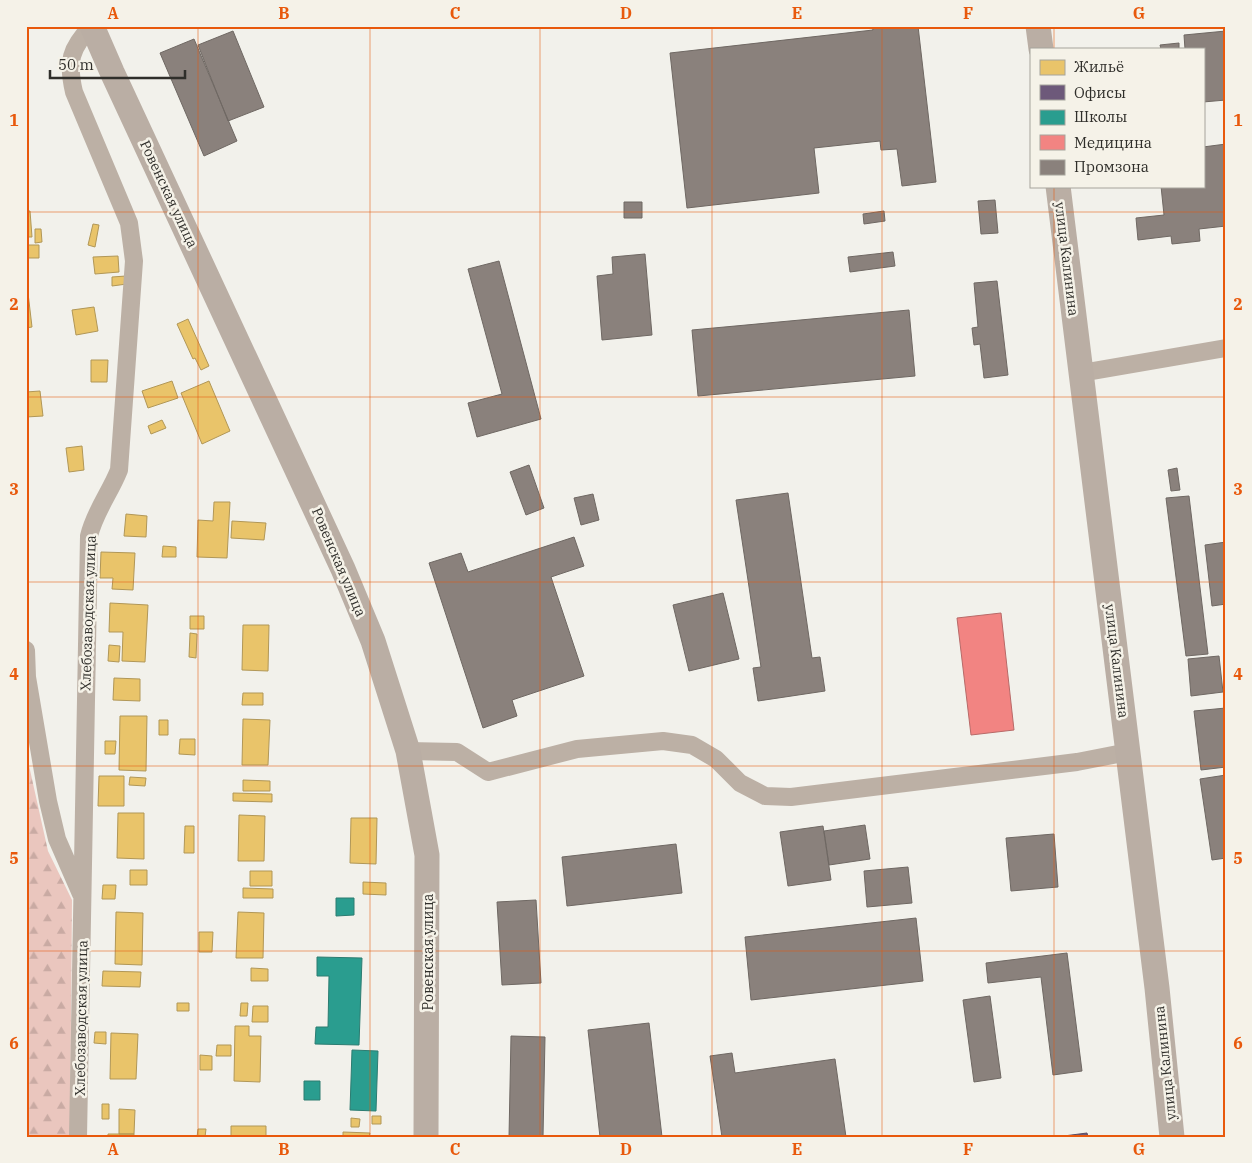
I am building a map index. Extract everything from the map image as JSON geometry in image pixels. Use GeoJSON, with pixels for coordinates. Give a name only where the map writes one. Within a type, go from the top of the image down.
{"type":"FeatureCollection","features":[{"type":"Feature","properties":{"kind":"main road","name":"Ровенская улица"},"geometry":{"type":"LineString","coordinates":[[92,26],[343,569],[373,641],[408,751],[428,854],[426,1137]]}},
{"type":"Feature","properties":{"kind":"main road"},"geometry":{"type":"LineString","coordinates":[[1038,26],[1040,48]]}},
{"type":"Feature","properties":{"kind":"main road","name":"улица Калинина"},"geometry":{"type":"LineString","coordinates":[[1058,188],[1157,988],[1172,1137]]}},
{"type":"Feature","properties":{"kind":"street","name":"Хлебозаводская улица"},"geometry":{"type":"LineString","coordinates":[[78,1137],[84,901],[89,536],[93,519],[101,503],[113,487],[119,470],[134,261],[129,223],[71,80],[70,67],[76,44],[92,26]]}},
{"type":"Feature","properties":{"kind":"street"},"geometry":{"type":"LineString","coordinates":[[1081,374],[1226,348]]}},
{"type":"Feature","properties":{"kind":"street"},"geometry":{"type":"LineString","coordinates":[[26,650],[27,677],[48,802],[57,840],[84,901]]}},
{"type":"Feature","properties":{"kind":"street"},"geometry":{"type":"LineString","coordinates":[[408,751],[457,752],[488,772],[577,749],[663,741],[692,745],[716,759],[740,783],[765,796],[791,797],[1077,762],[1128,752]]}},
{"type":"Feature","properties":{"kind":"green space"},"geometry":{"type":"Polygon","coordinates":[[[26,752],[48,851],[72,900],[70,1137],[26,1137],[26,752]]]}},
{"type":"Feature","properties":{"kind":"building: Жильё"},"geometry":{"type":"Polygon","coordinates":[[[26,211],[30,211],[32,237],[26,237],[26,211]]]}},
{"type":"Feature","properties":{"kind":"building: Жильё"},"geometry":{"type":"Polygon","coordinates":[[[93,224],[99,225],[95,247],[88,245],[93,224]]]}},
{"type":"Feature","properties":{"kind":"building: Жильё"},"geometry":{"type":"Polygon","coordinates":[[[35,229],[41,229],[42,242],[35,243],[35,229]]]}},
{"type":"Feature","properties":{"kind":"building: Жильё"},"geometry":{"type":"Polygon","coordinates":[[[26,245],[39,245],[39,258],[26,258],[26,245]]]}},
{"type":"Feature","properties":{"kind":"building: Жильё"},"geometry":{"type":"Polygon","coordinates":[[[118,256],[119,272],[95,274],[93,257],[118,256]]]}},
{"type":"Feature","properties":{"kind":"building: Жильё"},"geometry":{"type":"Polygon","coordinates":[[[126,276],[127,284],[112,286],[112,277],[126,276]]]}},
{"type":"Feature","properties":{"kind":"building: Жильё"},"geometry":{"type":"Polygon","coordinates":[[[26,293],[28,293],[32,327],[26,328],[26,293]]]}},
{"type":"Feature","properties":{"kind":"building: Жильё"},"geometry":{"type":"Polygon","coordinates":[[[94,307],[98,331],[76,335],[72,310],[94,307]]]}},
{"type":"Feature","properties":{"kind":"building: Жильё"},"geometry":{"type":"Polygon","coordinates":[[[188,319],[209,366],[201,370],[195,358],[193,359],[177,324],[188,319]]]}},
{"type":"Feature","properties":{"kind":"building: Жильё"},"geometry":{"type":"Polygon","coordinates":[[[91,360],[108,360],[107,382],[91,382],[91,360]]]}},
{"type":"Feature","properties":{"kind":"building: Жильё"},"geometry":{"type":"Polygon","coordinates":[[[172,381],[178,398],[148,408],[142,391],[172,381]]]}},
{"type":"Feature","properties":{"kind":"building: Жильё"},"geometry":{"type":"Polygon","coordinates":[[[209,381],[230,431],[202,444],[181,393],[209,381]]]}},
{"type":"Feature","properties":{"kind":"building: Жильё"},"geometry":{"type":"Polygon","coordinates":[[[40,391],[43,416],[26,417],[26,392],[40,391]]]}},
{"type":"Feature","properties":{"kind":"building: Жильё"},"geometry":{"type":"Polygon","coordinates":[[[162,420],[166,428],[151,434],[148,426],[162,420]]]}},
{"type":"Feature","properties":{"kind":"building: Жильё"},"geometry":{"type":"Polygon","coordinates":[[[82,446],[84,470],[69,472],[66,448],[82,446]]]}},
{"type":"Feature","properties":{"kind":"building: Жильё"},"geometry":{"type":"Polygon","coordinates":[[[214,502],[230,502],[227,558],[197,557],[198,520],[213,521],[214,502]]]}},
{"type":"Feature","properties":{"kind":"building: Жильё"},"geometry":{"type":"Polygon","coordinates":[[[126,514],[147,516],[146,537],[124,536],[126,514]]]}},
{"type":"Feature","properties":{"kind":"building: Жильё"},"geometry":{"type":"Polygon","coordinates":[[[232,521],[266,523],[264,540],[231,538],[232,521]]]}},
{"type":"Feature","properties":{"kind":"building: Жильё"},"geometry":{"type":"Polygon","coordinates":[[[163,546],[176,547],[176,557],[162,557],[163,546]]]}},
{"type":"Feature","properties":{"kind":"building: Жильё"},"geometry":{"type":"Polygon","coordinates":[[[101,552],[135,553],[133,590],[112,589],[113,578],[100,578],[101,552]]]}},
{"type":"Feature","properties":{"kind":"building: Жильё"},"geometry":{"type":"Polygon","coordinates":[[[110,603],[148,605],[145,662],[122,661],[123,632],[109,632],[110,603]]]}},
{"type":"Feature","properties":{"kind":"building: Жильё"},"geometry":{"type":"Polygon","coordinates":[[[190,616],[204,616],[204,629],[190,629],[190,616]]]}},
{"type":"Feature","properties":{"kind":"building: Жильё"},"geometry":{"type":"Polygon","coordinates":[[[243,625],[269,625],[268,671],[242,670],[243,625]]]}},
{"type":"Feature","properties":{"kind":"building: Жильё"},"geometry":{"type":"Polygon","coordinates":[[[190,633],[197,634],[196,658],[189,657],[190,633]]]}},
{"type":"Feature","properties":{"kind":"building: Жильё"},"geometry":{"type":"Polygon","coordinates":[[[109,645],[120,646],[119,662],[108,661],[109,645]]]}},
{"type":"Feature","properties":{"kind":"building: Жильё"},"geometry":{"type":"Polygon","coordinates":[[[114,678],[140,679],[140,701],[113,700],[114,678]]]}},
{"type":"Feature","properties":{"kind":"building: Жильё"},"geometry":{"type":"Polygon","coordinates":[[[243,693],[263,693],[263,705],[242,705],[243,693]]]}},
{"type":"Feature","properties":{"kind":"building: Жильё"},"geometry":{"type":"Polygon","coordinates":[[[120,716],[147,716],[146,771],[119,770],[120,716]]]}},
{"type":"Feature","properties":{"kind":"building: Жильё"},"geometry":{"type":"Polygon","coordinates":[[[243,719],[270,720],[268,765],[242,765],[243,719]]]}},
{"type":"Feature","properties":{"kind":"building: Жильё"},"geometry":{"type":"Polygon","coordinates":[[[159,720],[168,720],[168,735],[159,735],[159,720]]]}},
{"type":"Feature","properties":{"kind":"building: Жильё"},"geometry":{"type":"Polygon","coordinates":[[[180,739],[195,739],[195,755],[179,754],[180,739]]]}},
{"type":"Feature","properties":{"kind":"building: Жильё"},"geometry":{"type":"Polygon","coordinates":[[[105,741],[116,741],[115,754],[105,754],[105,741]]]}},
{"type":"Feature","properties":{"kind":"building: Жильё"},"geometry":{"type":"Polygon","coordinates":[[[99,776],[124,776],[124,806],[98,806],[99,776]]]}},
{"type":"Feature","properties":{"kind":"building: Жильё"},"geometry":{"type":"Polygon","coordinates":[[[130,777],[146,778],[145,786],[129,785],[130,777]]]}},
{"type":"Feature","properties":{"kind":"building: Жильё"},"geometry":{"type":"Polygon","coordinates":[[[243,780],[270,781],[270,791],[243,791],[243,780]]]}},
{"type":"Feature","properties":{"kind":"building: Жильё"},"geometry":{"type":"Polygon","coordinates":[[[233,793],[272,794],[272,802],[233,801],[233,793]]]}},
{"type":"Feature","properties":{"kind":"building: Жильё"},"geometry":{"type":"Polygon","coordinates":[[[118,813],[144,813],[144,859],[117,858],[118,813]]]}},
{"type":"Feature","properties":{"kind":"building: Жильё"},"geometry":{"type":"Polygon","coordinates":[[[239,815],[265,816],[264,861],[238,861],[239,815]]]}},
{"type":"Feature","properties":{"kind":"building: Жильё"},"geometry":{"type":"Polygon","coordinates":[[[351,818],[377,818],[376,864],[350,863],[351,818]]]}},
{"type":"Feature","properties":{"kind":"building: Жильё"},"geometry":{"type":"Polygon","coordinates":[[[185,826],[194,826],[194,853],[184,853],[185,826]]]}},
{"type":"Feature","properties":{"kind":"building: Жильё"},"geometry":{"type":"Polygon","coordinates":[[[130,870],[147,870],[147,885],[130,885],[130,870]]]}},
{"type":"Feature","properties":{"kind":"building: Жильё"},"geometry":{"type":"Polygon","coordinates":[[[250,871],[272,871],[272,886],[250,886],[250,871]]]}},
{"type":"Feature","properties":{"kind":"building: Жильё"},"geometry":{"type":"Polygon","coordinates":[[[363,882],[386,883],[386,895],[363,894],[363,882]]]}},
{"type":"Feature","properties":{"kind":"building: Жильё"},"geometry":{"type":"Polygon","coordinates":[[[103,885],[116,885],[115,899],[102,899],[103,885]]]}},
{"type":"Feature","properties":{"kind":"building: Жильё"},"geometry":{"type":"Polygon","coordinates":[[[243,888],[273,889],[273,898],[243,898],[243,888]]]}},
{"type":"Feature","properties":{"kind":"building: Жильё"},"geometry":{"type":"Polygon","coordinates":[[[116,912],[143,913],[142,965],[115,964],[116,912]]]}},
{"type":"Feature","properties":{"kind":"building: Жильё"},"geometry":{"type":"Polygon","coordinates":[[[238,912],[264,913],[263,958],[236,958],[238,912]]]}},
{"type":"Feature","properties":{"kind":"building: Жильё"},"geometry":{"type":"Polygon","coordinates":[[[199,932],[213,932],[212,952],[199,952],[199,932]]]}},
{"type":"Feature","properties":{"kind":"building: Жильё"},"geometry":{"type":"Polygon","coordinates":[[[251,968],[268,969],[268,981],[251,981],[251,968]]]}},
{"type":"Feature","properties":{"kind":"building: Жильё"},"geometry":{"type":"Polygon","coordinates":[[[103,971],[141,972],[140,987],[102,986],[103,971]]]}},
{"type":"Feature","properties":{"kind":"building: Жильё"},"geometry":{"type":"Polygon","coordinates":[[[177,1003],[189,1003],[189,1011],[177,1011],[177,1003]]]}},
{"type":"Feature","properties":{"kind":"building: Жильё"},"geometry":{"type":"Polygon","coordinates":[[[241,1003],[248,1003],[247,1016],[240,1016],[241,1003]]]}},
{"type":"Feature","properties":{"kind":"building: Жильё"},"geometry":{"type":"Polygon","coordinates":[[[253,1006],[268,1006],[268,1022],[252,1022],[253,1006]]]}},
{"type":"Feature","properties":{"kind":"building: Жильё"},"geometry":{"type":"Polygon","coordinates":[[[235,1026],[249,1026],[249,1036],[261,1036],[260,1082],[234,1081],[235,1026]]]}},
{"type":"Feature","properties":{"kind":"building: Жильё"},"geometry":{"type":"Polygon","coordinates":[[[95,1032],[106,1032],[106,1044],[94,1043],[95,1032]]]}},
{"type":"Feature","properties":{"kind":"building: Жильё"},"geometry":{"type":"Polygon","coordinates":[[[111,1033],[138,1034],[136,1079],[110,1079],[111,1033]]]}},
{"type":"Feature","properties":{"kind":"building: Жильё"},"geometry":{"type":"Polygon","coordinates":[[[217,1045],[231,1045],[231,1056],[216,1056],[217,1045]]]}},
{"type":"Feature","properties":{"kind":"building: Жильё"},"geometry":{"type":"Polygon","coordinates":[[[200,1055],[212,1056],[212,1070],[200,1070],[200,1055]]]}},
{"type":"Feature","properties":{"kind":"building: Жильё"},"geometry":{"type":"Polygon","coordinates":[[[102,1104],[109,1104],[109,1119],[102,1119],[102,1104]]]}},
{"type":"Feature","properties":{"kind":"building: Жильё"},"geometry":{"type":"Polygon","coordinates":[[[119,1109],[135,1110],[134,1134],[119,1134],[119,1109]]]}},
{"type":"Feature","properties":{"kind":"building: Жильё"},"geometry":{"type":"Polygon","coordinates":[[[372,1116],[381,1116],[381,1124],[372,1124],[372,1116]]]}},
{"type":"Feature","properties":{"kind":"building: Жильё"},"geometry":{"type":"Polygon","coordinates":[[[351,1118],[360,1119],[359,1127],[351,1127],[351,1118]]]}},
{"type":"Feature","properties":{"kind":"building: Жильё"},"geometry":{"type":"Polygon","coordinates":[[[231,1126],[266,1126],[266,1137],[231,1137],[231,1126]]]}},
{"type":"Feature","properties":{"kind":"building: Жильё"},"geometry":{"type":"Polygon","coordinates":[[[198,1129],[206,1129],[205,1137],[197,1137],[198,1129]]]}},
{"type":"Feature","properties":{"kind":"building: Жильё"},"geometry":{"type":"Polygon","coordinates":[[[343,1132],[370,1133],[369,1137],[343,1137],[343,1132]]]}},
{"type":"Feature","properties":{"kind":"building: Жильё"},"geometry":{"type":"Polygon","coordinates":[[[108,1134],[134,1134],[134,1137],[108,1137],[108,1134]]]}},
{"type":"Feature","properties":{"kind":"building: Офисы"},"geometry":{"type":"Polygon","coordinates":[[[1087,1133],[1088,1137],[1056,1137],[1087,1133]]]}},
{"type":"Feature","properties":{"kind":"building: Школы"},"geometry":{"type":"Polygon","coordinates":[[[336,898],[354,898],[354,915],[336,916],[336,898]]]}},
{"type":"Feature","properties":{"kind":"building: Школы"},"geometry":{"type":"Polygon","coordinates":[[[317,957],[362,958],[359,1045],[315,1044],[316,1027],[328,1027],[329,976],[317,976],[317,957]]]}},
{"type":"Feature","properties":{"kind":"building: Школы"},"geometry":{"type":"Polygon","coordinates":[[[352,1050],[378,1051],[376,1111],[350,1110],[352,1050]]]}},
{"type":"Feature","properties":{"kind":"building: Школы"},"geometry":{"type":"Polygon","coordinates":[[[304,1081],[320,1081],[320,1100],[304,1100],[304,1081]]]}},
{"type":"Feature","properties":{"kind":"building: Медицина"},"geometry":{"type":"Polygon","coordinates":[[[1001,613],[1014,730],[971,735],[957,618],[1001,613]]]}},
{"type":"Feature","properties":{"kind":"building: Промзона"},"geometry":{"type":"Polygon","coordinates":[[[872,26],[918,26],[936,182],[902,186],[897,149],[881,150],[880,141],[814,148],[819,193],[687,208],[670,53],[873,30],[872,26]]]}},
{"type":"Feature","properties":{"kind":"building: Промзона"},"geometry":{"type":"Polygon","coordinates":[[[233,31],[264,107],[228,121],[198,45],[233,31]]]}},
{"type":"Feature","properties":{"kind":"building: Промзона"},"geometry":{"type":"Polygon","coordinates":[[[1226,31],[1226,100],[1204,102],[1204,48],[1185,48],[1184,35],[1226,31]]]}},
{"type":"Feature","properties":{"kind":"building: Промзона"},"geometry":{"type":"Polygon","coordinates":[[[194,39],[237,141],[204,156],[160,53],[194,39]]]}},
{"type":"Feature","properties":{"kind":"building: Промзона"},"geometry":{"type":"Polygon","coordinates":[[[1179,43],[1179,48],[1161,48],[1160,45],[1179,43]]]}},
{"type":"Feature","properties":{"kind":"building: Промзона"},"geometry":{"type":"Polygon","coordinates":[[[1226,144],[1226,226],[1199,229],[1200,241],[1172,244],[1171,236],[1138,240],[1136,218],[1164,215],[1161,188],[1204,188],[1204,147],[1226,144]]]}},
{"type":"Feature","properties":{"kind":"building: Промзона"},"geometry":{"type":"Polygon","coordinates":[[[995,200],[998,233],[981,234],[978,201],[995,200]]]}},
{"type":"Feature","properties":{"kind":"building: Промзона"},"geometry":{"type":"Polygon","coordinates":[[[624,202],[642,202],[642,218],[624,218],[624,202]]]}},
{"type":"Feature","properties":{"kind":"building: Промзона"},"geometry":{"type":"Polygon","coordinates":[[[884,211],[885,221],[864,224],[863,214],[884,211]]]}},
{"type":"Feature","properties":{"kind":"building: Промзона"},"geometry":{"type":"Polygon","coordinates":[[[893,252],[895,266],[850,272],[848,257],[893,252]]]}},
{"type":"Feature","properties":{"kind":"building: Промзона"},"geometry":{"type":"Polygon","coordinates":[[[645,254],[652,335],[602,340],[597,276],[613,274],[612,257],[645,254]]]}},
{"type":"Feature","properties":{"kind":"building: Промзона"},"geometry":{"type":"Polygon","coordinates":[[[499,261],[541,419],[477,437],[468,403],[502,394],[468,269],[499,261]]]}},
{"type":"Feature","properties":{"kind":"building: Промзона"},"geometry":{"type":"Polygon","coordinates":[[[997,281],[1008,375],[984,378],[980,344],[974,345],[972,328],[978,327],[974,283],[997,281]]]}},
{"type":"Feature","properties":{"kind":"building: Промзона"},"geometry":{"type":"Polygon","coordinates":[[[909,310],[915,376],[698,396],[692,330],[909,310]]]}},
{"type":"Feature","properties":{"kind":"building: Промзона"},"geometry":{"type":"Polygon","coordinates":[[[529,465],[544,508],[526,515],[510,472],[529,465]]]}},
{"type":"Feature","properties":{"kind":"building: Промзона"},"geometry":{"type":"Polygon","coordinates":[[[1177,468],[1180,490],[1171,491],[1168,470],[1177,468]]]}},
{"type":"Feature","properties":{"kind":"building: Промзона"},"geometry":{"type":"Polygon","coordinates":[[[788,493],[812,658],[820,657],[825,691],[758,701],[753,668],[761,667],[736,500],[788,493]]]}},
{"type":"Feature","properties":{"kind":"building: Промзона"},"geometry":{"type":"Polygon","coordinates":[[[593,494],[599,520],[581,525],[574,498],[593,494]]]}},
{"type":"Feature","properties":{"kind":"building: Промзона"},"geometry":{"type":"Polygon","coordinates":[[[1189,496],[1208,654],[1186,656],[1166,498],[1189,496]]]}},
{"type":"Feature","properties":{"kind":"building: Промзона"},"geometry":{"type":"Polygon","coordinates":[[[574,537],[584,566],[551,577],[584,676],[512,700],[517,716],[483,728],[429,563],[461,553],[468,572],[574,537]]]}},
{"type":"Feature","properties":{"kind":"building: Промзона"},"geometry":{"type":"Polygon","coordinates":[[[1226,542],[1226,604],[1212,606],[1205,545],[1226,542]]]}},
{"type":"Feature","properties":{"kind":"building: Промзона"},"geometry":{"type":"Polygon","coordinates":[[[723,593],[739,659],[689,671],[673,605],[723,593]]]}},
{"type":"Feature","properties":{"kind":"building: Промзона"},"geometry":{"type":"Polygon","coordinates":[[[1219,656],[1223,692],[1191,696],[1188,659],[1219,656]]]}},
{"type":"Feature","properties":{"kind":"building: Промзона"},"geometry":{"type":"Polygon","coordinates":[[[1226,708],[1226,767],[1201,770],[1194,711],[1226,708]]]}},
{"type":"Feature","properties":{"kind":"building: Промзона"},"geometry":{"type":"Polygon","coordinates":[[[1226,775],[1226,858],[1212,860],[1200,779],[1226,775]]]}},
{"type":"Feature","properties":{"kind":"building: Промзона"},"geometry":{"type":"Polygon","coordinates":[[[865,825],[870,859],[829,865],[824,831],[865,825]]]}},
{"type":"Feature","properties":{"kind":"building: Промзона"},"geometry":{"type":"Polygon","coordinates":[[[823,826],[831,880],[788,886],[780,832],[823,826]]]}},
{"type":"Feature","properties":{"kind":"building: Промзона"},"geometry":{"type":"Polygon","coordinates":[[[1054,834],[1058,887],[1011,891],[1006,838],[1054,834]]]}},
{"type":"Feature","properties":{"kind":"building: Промзона"},"geometry":{"type":"Polygon","coordinates":[[[676,844],[682,893],[567,906],[562,857],[676,844]]]}},
{"type":"Feature","properties":{"kind":"building: Промзона"},"geometry":{"type":"Polygon","coordinates":[[[908,867],[912,903],[867,907],[864,871],[908,867]]]}},
{"type":"Feature","properties":{"kind":"building: Промзона"},"geometry":{"type":"Polygon","coordinates":[[[536,900],[541,983],[502,985],[497,902],[536,900]]]}},
{"type":"Feature","properties":{"kind":"building: Промзона"},"geometry":{"type":"Polygon","coordinates":[[[916,918],[923,981],[751,1000],[745,937],[916,918]]]}},
{"type":"Feature","properties":{"kind":"building: Промзона"},"geometry":{"type":"Polygon","coordinates":[[[1067,953],[1082,1071],[1053,1075],[1041,977],[988,983],[986,963],[1067,953]]]}},
{"type":"Feature","properties":{"kind":"building: Промзона"},"geometry":{"type":"Polygon","coordinates":[[[990,996],[1001,1078],[974,1082],[963,1000],[990,996]]]}},
{"type":"Feature","properties":{"kind":"building: Промзона"},"geometry":{"type":"Polygon","coordinates":[[[649,1023],[662,1137],[600,1137],[588,1030],[649,1023]]]}},
{"type":"Feature","properties":{"kind":"building: Промзона"},"geometry":{"type":"Polygon","coordinates":[[[511,1036],[545,1037],[543,1137],[509,1137],[511,1036]]]}},
{"type":"Feature","properties":{"kind":"building: Промзона"},"geometry":{"type":"Polygon","coordinates":[[[732,1053],[735,1073],[835,1059],[846,1137],[722,1137],[710,1056],[732,1053]]]}}]}
